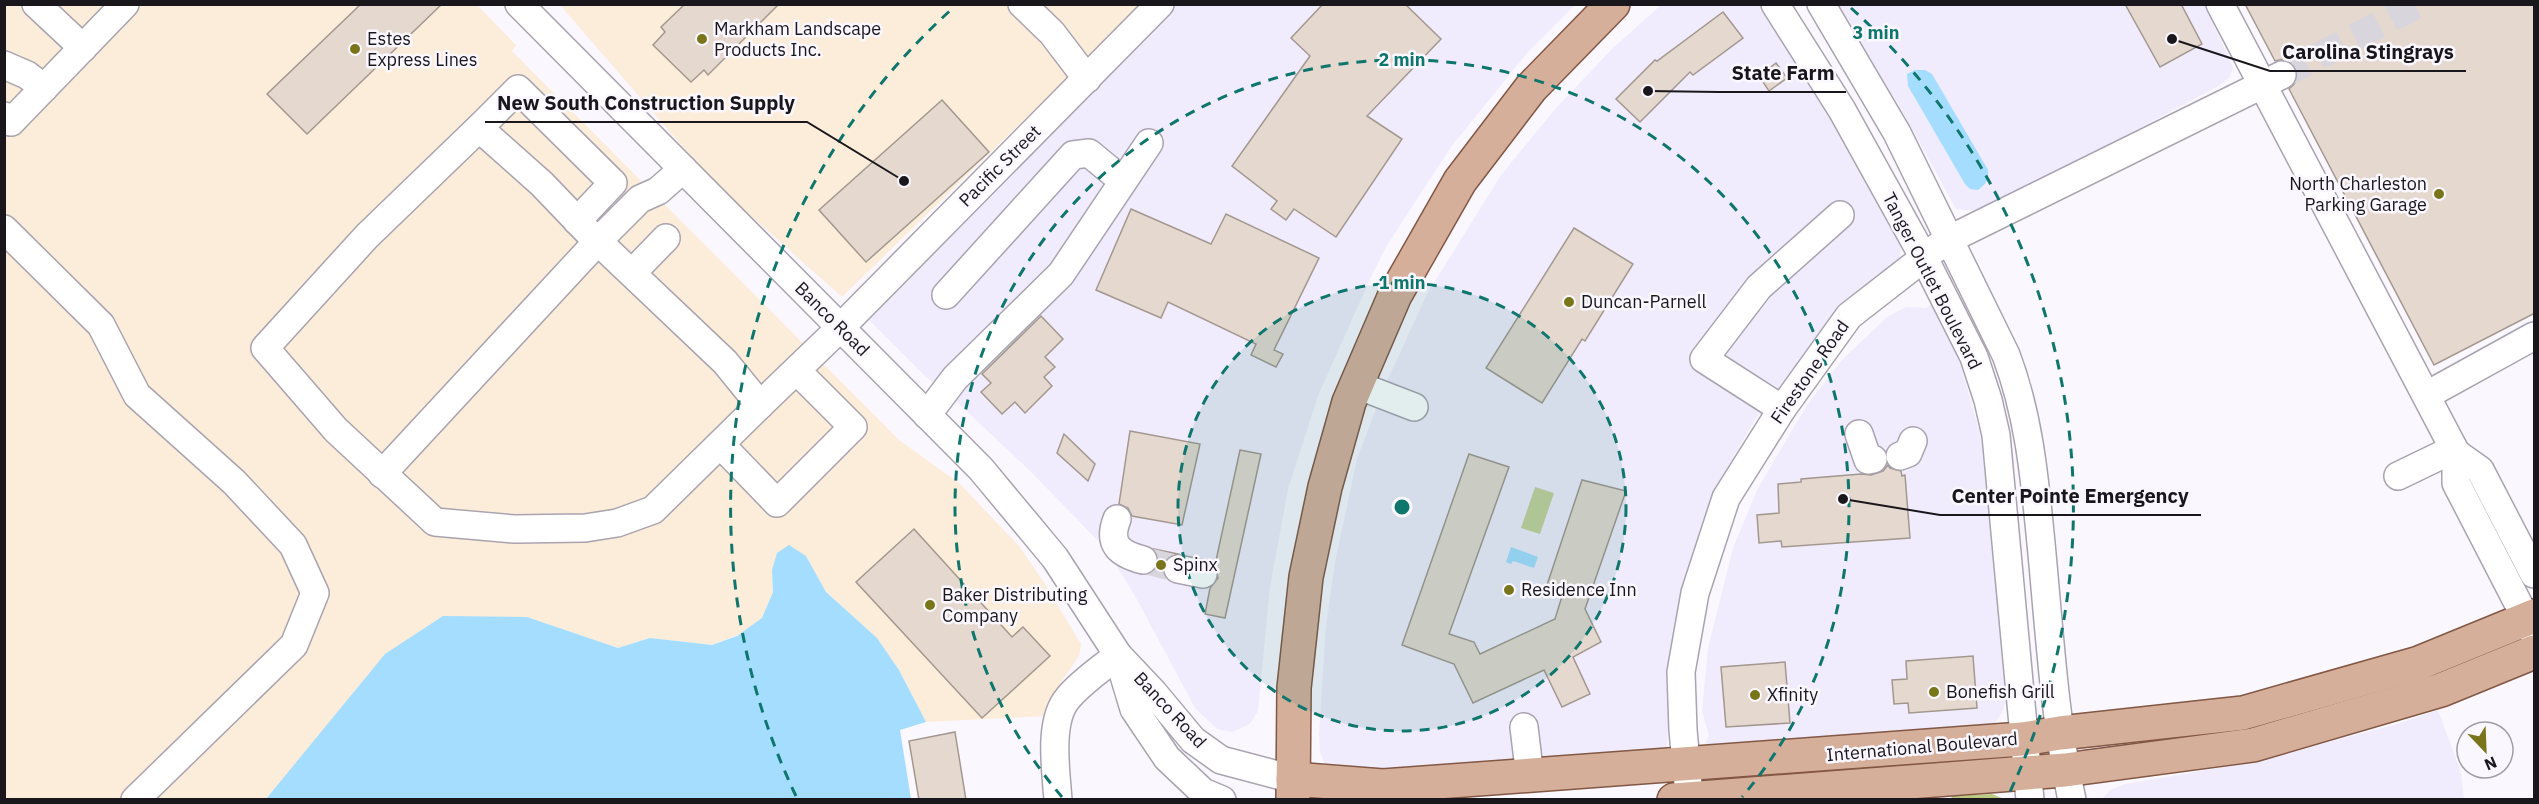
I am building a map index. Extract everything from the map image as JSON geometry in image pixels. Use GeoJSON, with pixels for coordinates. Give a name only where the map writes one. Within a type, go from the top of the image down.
{"type":"FeatureCollection","features":[{"type":"Feature","properties":{"kind":"main road"},"geometry":{"type":"LineString","coordinates":[[1293,789],[1294,688],[1306,577],[1324,487],[1349,402],[1395,295],[1460,181],[1531,88],[1613,4]]}},
{"type":"Feature","properties":{"kind":"main road","name":"International Boulevard"},"geometry":{"type":"LineString","coordinates":[[1293,789],[1530,777],[2022,739],[2243,713],[2419,663],[2532,623]]}},
{"type":"Feature","properties":{"kind":"main road","name":"International Boulevard"},"geometry":{"type":"LineString","coordinates":[[1684,799],[2069,785],[2253,745],[2441,690],[2535,652]]}},
{"type":"Feature","properties":{"kind":"street"},"geometry":{"type":"LineString","coordinates":[[7,122],[44,88],[125,4]]}},
{"type":"Feature","properties":{"kind":"street","name":"Banco Road"},"geometry":{"type":"LineString","coordinates":[[519,4],[981,469],[1055,558],[1118,655],[1193,740],[1221,760],[1293,789]]}},
{"type":"Feature","properties":{"kind":"street"},"geometry":{"type":"LineString","coordinates":[[1022,4],[1052,33],[1087,79]]}},
{"type":"Feature","properties":{"kind":"street","name":"Pacific Street"},"geometry":{"type":"LineString","coordinates":[[478,128],[367,236],[265,348],[336,430],[435,522],[514,529],[585,528],[617,523],[653,510],[797,371],[1160,4]]}},
{"type":"Feature","properties":{"kind":"street","name":"Tanger Outlet Boulevard"},"geometry":{"type":"LineString","coordinates":[[1775,4],[1842,110],[1923,258],[1974,357],[1988,400],[1995,435],[2028,786]]}},
{"type":"Feature","properties":{"kind":"street","name":"Tanger Outlet Boulevard"},"geometry":{"type":"LineString","coordinates":[[1821,4],[1897,133],[1951,239],[2006,355],[2019,390],[2028,429],[2060,733],[2069,785]]}},
{"type":"Feature","properties":{"kind":"street"},"geometry":{"type":"LineString","coordinates":[[2220,4],[2273,80],[2455,451],[2456,483],[2532,623]]}},
{"type":"Feature","properties":{"kind":"street"},"geometry":{"type":"LineString","coordinates":[[47,8],[83,48]]}},
{"type":"Feature","properties":{"kind":"street"},"geometry":{"type":"LineString","coordinates":[[4,65],[27,75],[44,88]]}},
{"type":"Feature","properties":{"kind":"street","name":"Firestone Road"},"geometry":{"type":"LineString","coordinates":[[1684,799],[1686,765],[1682,672],[1695,593],[1726,498],[1782,409],[1849,316],[1951,239],[2273,80]]}},
{"type":"Feature","properties":{"kind":"street"},"geometry":{"type":"LineString","coordinates":[[577,221],[613,183],[518,89],[478,128],[542,184],[577,221],[603,247],[725,362],[760,405]]}},
{"type":"Feature","properties":{"kind":"street"},"geometry":{"type":"LineString","coordinates":[[927,415],[955,378],[1061,274],[1149,143]]}},
{"type":"Feature","properties":{"kind":"street"},"geometry":{"type":"LineString","coordinates":[[946,295],[1073,155],[1089,153],[1123,182]]}},
{"type":"Feature","properties":{"kind":"street"},"geometry":{"type":"LineString","coordinates":[[382,474],[562,280],[654,205],[658,191],[683,169]]}},
{"type":"Feature","properties":{"kind":"street"},"geometry":{"type":"LineString","coordinates":[[1782,409],[1704,359],[1760,287],[1840,215]]}},
{"type":"Feature","properties":{"kind":"street"},"geometry":{"type":"LineString","coordinates":[[4,229],[101,325],[137,395],[234,482],[293,545],[315,593],[294,645],[135,800]]}},
{"type":"Feature","properties":{"kind":"street"},"geometry":{"type":"LineString","coordinates":[[632,273],[666,238]]}},
{"type":"Feature","properties":{"kind":"street"},"geometry":{"type":"LineString","coordinates":[[2427,394],[2535,336]]}},
{"type":"Feature","properties":{"kind":"street"},"geometry":{"type":"LineString","coordinates":[[721,445],[777,503],[853,427],[797,371]]}},
{"type":"Feature","properties":{"kind":"street"},"geometry":{"type":"LineString","coordinates":[[1357,385],[1414,407]]}},
{"type":"Feature","properties":{"kind":"street"},"geometry":{"type":"LineString","coordinates":[[1859,434],[1868,459],[1873,459]]}},
{"type":"Feature","properties":{"kind":"street"},"geometry":{"type":"LineString","coordinates":[[2398,476],[2455,451]]}},
{"type":"Feature","properties":{"kind":"street"},"geometry":{"type":"LineString","coordinates":[[2455,451],[2480,470],[2535,574]]}},
{"type":"Feature","properties":{"kind":"street"},"geometry":{"type":"LineString","coordinates":[[1117,519],[1113,536],[1116,545],[1122,553],[1143,560]]}},
{"type":"Feature","properties":{"kind":"street"},"geometry":{"type":"LineString","coordinates":[[1058,800],[1055,765],[1056,723],[1072,693],[1118,655]]}},
{"type":"Feature","properties":{"kind":"street","name":"Banco Road"},"geometry":{"type":"LineString","coordinates":[[1118,655],[1134,710],[1167,758],[1203,792],[1222,800]]}},
{"type":"Feature","properties":{"kind":"street"},"geometry":{"type":"LineString","coordinates":[[1524,727],[1530,777]]}},
{"type":"Feature","properties":{"kind":"shaded area"},"geometry":{"type":"Polygon","coordinates":[[[1662,4],[1759,5],[1832,119],[1901,245],[1900,259],[1837,309],[1754,421],[1717,486],[1707,522],[1669,708],[1667,746],[1660,753],[1375,776],[1330,768],[1324,763],[1320,752],[1319,735],[1326,627],[1335,562],[1357,459],[1383,390],[1427,294],[1501,175],[1556,108],[1612,49],[1662,4]]]}},
{"type":"Feature","properties":{"kind":"shaded area"},"geometry":{"type":"Polygon","coordinates":[[[5,5],[477,5],[516,45],[512,51],[899,440],[960,484],[1019,546],[1081,644],[1079,656],[1047,703],[1044,716],[926,722],[899,670],[877,638],[826,592],[806,556],[772,570],[773,592],[762,619],[740,634],[712,645],[650,638],[618,648],[527,617],[329,724],[266,799],[5,800],[5,5]]]}},
{"type":"Feature","properties":{"kind":"shaded area"},"geometry":{"type":"Polygon","coordinates":[[[560,5],[1142,5],[842,297],[715,184],[560,5]]]}},
{"type":"Feature","properties":{"kind":"shaded area"},"geometry":{"type":"Polygon","coordinates":[[[1160,5],[1575,5],[1528,52],[1451,147],[1386,247],[1371,277],[1318,396],[1288,489],[1270,587],[1258,711],[1250,724],[1232,732],[1217,729],[1195,708],[1135,596],[1105,548],[1030,471],[958,403],[924,375],[858,309],[1160,5]]]}},
{"type":"Feature","properties":{"kind":"shaded area"},"geometry":{"type":"Polygon","coordinates":[[[1837,5],[2205,5],[2233,67],[2230,77],[2219,86],[2032,185],[1977,211],[1956,209],[1901,109],[1837,5]]]}},
{"type":"Feature","properties":{"kind":"shaded area"},"geometry":{"type":"Polygon","coordinates":[[[1931,304],[1960,362],[1981,438],[2007,700],[2000,716],[1991,728],[1709,748],[1704,745],[1709,736],[1702,711],[1708,648],[1733,548],[1758,488],[1807,405],[1842,360],[1887,317],[1906,307],[1926,308],[1931,304]]]}},
{"type":"Feature","properties":{"kind":"shaded area"},"geometry":{"type":"Polygon","coordinates":[[[2438,710],[2455,756],[2455,780],[2462,780],[2464,799],[2102,799],[2110,790],[2125,784],[2254,762],[2397,724],[2438,710]]]}},
{"type":"Feature","properties":{"kind":"green space"},"geometry":{"type":"Polygon","coordinates":[[[1535,487],[1554,493],[1540,534],[1521,528],[1535,487]]]}},
{"type":"Feature","properties":{"kind":"green space"},"geometry":{"type":"Polygon","coordinates":[[[1992,794],[2004,799],[1952,799],[1951,796],[1992,794]]]}},
{"type":"Feature","properties":{"kind":"water"},"geometry":{"type":"Polygon","coordinates":[[[1915,70],[1925,70],[1932,74],[1988,170],[1986,181],[1978,190],[1970,189],[1965,184],[1908,86],[1907,74],[1915,70]]]}},
{"type":"Feature","properties":{"kind":"water"},"geometry":{"type":"Polygon","coordinates":[[[789,545],[806,556],[826,592],[877,638],[899,670],[926,722],[900,730],[911,799],[266,799],[385,654],[443,616],[527,617],[618,648],[650,638],[712,645],[737,636],[762,618],[773,592],[772,570],[777,553],[789,545]]]}},
{"type":"Feature","properties":{"kind":"water"},"geometry":{"type":"Polygon","coordinates":[[[1511,547],[1538,557],[1534,568],[1513,561],[1511,564],[1506,562],[1511,547]]]}},
{"type":"Feature","properties":{"kind":"building","name":"Estes Express Lines"},"geometry":{"type":"Polygon","coordinates":[[[361,4],[442,4],[307,134],[267,94],[361,4]]]}},
{"type":"Feature","properties":{"kind":"building","name":"Markham Landscape Products Inc."},"geometry":{"type":"Polygon","coordinates":[[[685,4],[779,4],[708,75],[704,70],[691,82],[653,45],[665,32],[661,27],[685,4]]]}},
{"type":"Feature","properties":{"kind":"building"},"geometry":{"type":"Polygon","coordinates":[[[1323,4],[1405,4],[1441,39],[1367,116],[1402,139],[1336,237],[1294,209],[1286,220],[1271,209],[1277,201],[1232,166],[1310,56],[1291,38],[1323,4]]]}},
{"type":"Feature","properties":{"kind":"building"},"geometry":{"type":"Polygon","coordinates":[[[2125,4],[2181,4],[2202,44],[2160,67],[2125,4]]]}},
{"type":"Feature","properties":{"kind":"building","name":"North Charleston Parking Garage"},"geometry":{"type":"Polygon","coordinates":[[[2245,4],[2535,4],[2535,313],[2434,365],[2289,89],[2298,77],[2296,68],[2284,59],[2275,61],[2245,4]]]}},
{"type":"Feature","properties":{"kind":"building"},"geometry":{"type":"Polygon","coordinates":[[[1723,12],[1743,38],[1693,75],[1690,72],[1640,122],[1616,99],[1655,60],[1657,61],[1723,12]]]}},
{"type":"Feature","properties":{"kind":"building"},"geometry":{"type":"Polygon","coordinates":[[[1776,63],[1787,78],[1769,91],[1759,76],[1776,63]]]}},
{"type":"Feature","properties":{"kind":"building"},"geometry":{"type":"Polygon","coordinates":[[[942,100],[989,152],[866,262],[819,210],[942,100]]]}},
{"type":"Feature","properties":{"kind":"building"},"geometry":{"type":"Polygon","coordinates":[[[1131,209],[1211,244],[1226,214],[1319,258],[1274,350],[1283,354],[1276,367],[1251,355],[1256,344],[1168,302],[1161,318],[1096,290],[1131,209]]]}},
{"type":"Feature","properties":{"kind":"building","name":"Duncan-Parnell"},"geometry":{"type":"Polygon","coordinates":[[[1574,228],[1633,264],[1585,341],[1582,339],[1542,403],[1486,368],[1574,228]]]}},
{"type":"Feature","properties":{"kind":"building"},"geometry":{"type":"Polygon","coordinates":[[[1041,316],[1063,339],[1045,357],[1055,367],[1044,377],[1052,386],[1025,413],[1015,402],[1002,414],[981,392],[991,383],[982,374],[1041,316]]]}},
{"type":"Feature","properties":{"kind":"building","name":"Spinx"},"geometry":{"type":"Polygon","coordinates":[[[1130,431],[1200,444],[1182,525],[1132,516],[1128,508],[1119,504],[1130,431]]]}},
{"type":"Feature","properties":{"kind":"building"},"geometry":{"type":"Polygon","coordinates":[[[1064,434],[1095,464],[1088,481],[1057,453],[1064,434]]]}},
{"type":"Feature","properties":{"kind":"building","name":"Spinx"},"geometry":{"type":"Polygon","coordinates":[[[1240,450],[1261,454],[1225,618],[1205,614],[1210,588],[1218,578],[1215,565],[1240,450]]]}},
{"type":"Feature","properties":{"kind":"building"},"geometry":{"type":"Polygon","coordinates":[[[1469,454],[1509,467],[1449,634],[1474,642],[1480,654],[1555,619],[1563,593],[1546,588],[1582,480],[1626,491],[1585,609],[1601,642],[1573,657],[1590,694],[1562,707],[1544,670],[1473,703],[1454,664],[1402,645],[1469,454]]]}},
{"type":"Feature","properties":{"kind":"building"},"geometry":{"type":"Polygon","coordinates":[[[1888,465],[1890,468],[1901,471],[1902,476],[1905,475],[1910,538],[1782,547],[1781,541],[1759,543],[1757,515],[1779,513],[1778,484],[1801,482],[1801,479],[1871,475],[1883,471],[1888,465]]]}},
{"type":"Feature","properties":{"kind":"building","name":"Baker Distributing Company"},"geometry":{"type":"Polygon","coordinates":[[[914,529],[1012,637],[1023,627],[1050,656],[982,718],[856,582],[914,529]]]}},
{"type":"Feature","properties":{"kind":"building"},"geometry":{"type":"Polygon","coordinates":[[[1154,549],[1178,554],[1166,559],[1163,574],[1153,572],[1158,564],[1158,556],[1154,549]]]}},
{"type":"Feature","properties":{"kind":"building","name":"Bonefish Grill"},"geometry":{"type":"Polygon","coordinates":[[[1973,656],[1977,708],[1909,713],[1908,703],[1894,704],[1892,680],[1907,679],[1906,661],[1973,656]]]}},
{"type":"Feature","properties":{"kind":"building","name":"Xfinity"},"geometry":{"type":"Polygon","coordinates":[[[1785,662],[1790,723],[1726,727],[1721,667],[1785,662]]]}},
{"type":"Feature","properties":{"kind":"building"},"geometry":{"type":"Polygon","coordinates":[[[955,732],[966,800],[919,800],[909,741],[955,732]]]}},
{"type":"Feature","properties":{"kind":"tunnel"},"geometry":{"type":"LineString","coordinates":[[2282,75],[2419,4]]}},
{"type":"Feature","properties":{"kind":"tunnel"},"geometry":{"type":"LineString","coordinates":[[1143,560],[1178,569]]}},
{"type":"Feature","properties":{"kind":"place","name":"Markham Landscape Products Inc."},"geometry":{"type":"Point","coordinates":[702,39]}},
{"type":"Feature","properties":{"kind":"place","name":"Carolina Stingrays"},"geometry":{"type":"Point","coordinates":[2172,39]}},
{"type":"Feature","properties":{"kind":"place","name":"Estes Express Lines"},"geometry":{"type":"Point","coordinates":[355,49]}},
{"type":"Feature","properties":{"kind":"place","name":"State Farm"},"geometry":{"type":"Point","coordinates":[1648,91]}},
{"type":"Feature","properties":{"kind":"place","name":"New South Construction Supply"},"geometry":{"type":"Point","coordinates":[904,181]}},
{"type":"Feature","properties":{"kind":"place","name":"North Charleston Parking Garage"},"geometry":{"type":"Point","coordinates":[2439,194]}},
{"type":"Feature","properties":{"kind":"place","name":"Duncan-Parnell"},"geometry":{"type":"Point","coordinates":[1569,302]}},
{"type":"Feature","properties":{"kind":"place","name":"Center Pointe Emergency"},"geometry":{"type":"Point","coordinates":[1843,499]}},
{"type":"Feature","properties":{"kind":"place","name":"Spinx"},"geometry":{"type":"Point","coordinates":[1161,565]}},
{"type":"Feature","properties":{"kind":"place","name":"Residence Inn"},"geometry":{"type":"Point","coordinates":[1509,590]}},
{"type":"Feature","properties":{"kind":"place","name":"Baker Distributing Company"},"geometry":{"type":"Point","coordinates":[930,605]}},
{"type":"Feature","properties":{"kind":"place","name":"Bonefish Grill"},"geometry":{"type":"Point","coordinates":[1934,692]}},
{"type":"Feature","properties":{"kind":"place","name":"Xfinity"},"geometry":{"type":"Point","coordinates":[1755,695]}}]}
